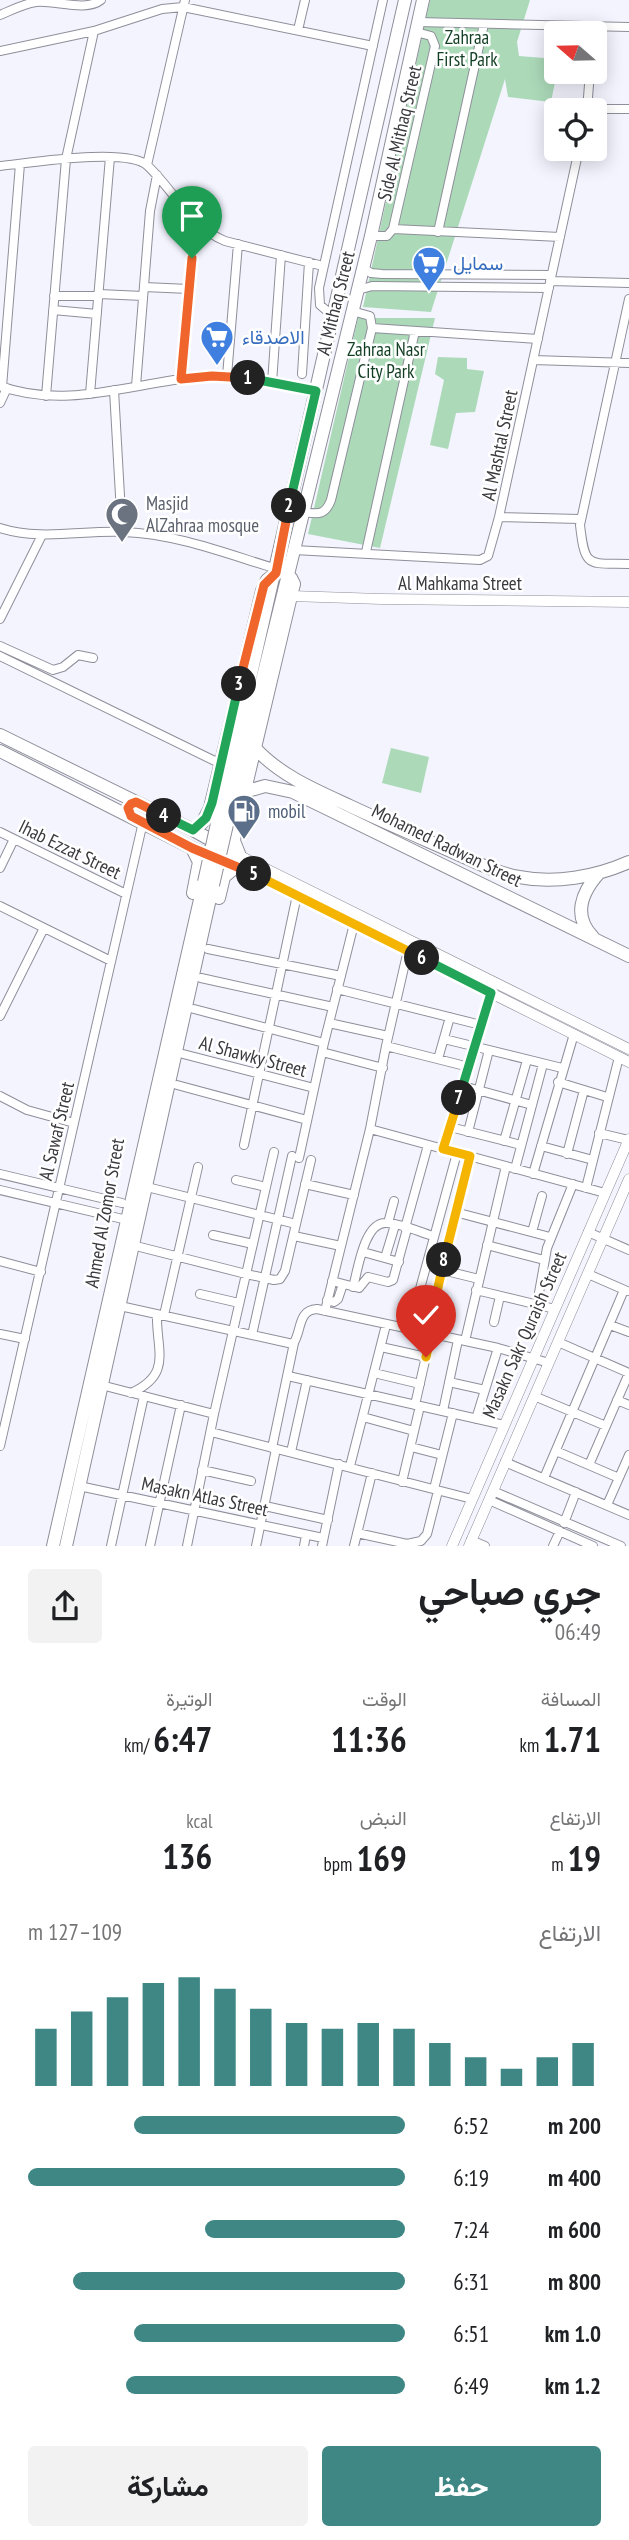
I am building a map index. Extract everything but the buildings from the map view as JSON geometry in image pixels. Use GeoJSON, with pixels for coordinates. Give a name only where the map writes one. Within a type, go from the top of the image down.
{"type":"FeatureCollection","features":[{"type":"Feature","properties":{"kind":"main road","name":"Al Mithaq Street"},"geometry":{"type":"LineString","coordinates":[[280,572],[316,391],[405,0]]}},
{"type":"Feature","properties":{"kind":"main road","name":"Al Mithaq Street"},"geometry":{"type":"LineString","coordinates":[[193,830],[209,813],[262,591],[267,580],[280,572],[294,550],[371,236],[423,0]]}},
{"type":"Feature","properties":{"kind":"main road"},"geometry":{"type":"LineString","coordinates":[[370,149],[379,155],[389,152]]}},
{"type":"Feature","properties":{"kind":"main road"},"geometry":{"type":"LineString","coordinates":[[364,175],[374,173],[383,179]]}},
{"type":"Feature","properties":{"kind":"main road","name":"Al Mithaq Street"},"geometry":{"type":"LineString","coordinates":[[239,861],[234,837],[237,819],[293,584],[280,572]]}},
{"type":"Feature","properties":{"kind":"main road"},"geometry":{"type":"LineString","coordinates":[[147,1186],[280,572]]}},
{"type":"Feature","properties":{"kind":"main road"},"geometry":{"type":"LineString","coordinates":[[127,1220],[280,572]]}},
{"type":"Feature","properties":{"kind":"main road"},"geometry":{"type":"LineString","coordinates":[[0,734],[193,830],[239,861]]}},
{"type":"Feature","properties":{"kind":"main road","name":"Mohamed Radwan Street"},"geometry":{"type":"LineString","coordinates":[[254,748],[279,770],[309,787],[414,836],[516,877],[563,879],[599,873],[629,862]]}},
{"type":"Feature","properties":{"kind":"main road"},"geometry":{"type":"LineString","coordinates":[[0,751],[192,848],[239,861]]}},
{"type":"Feature","properties":{"kind":"main road"},"geometry":{"type":"LineString","coordinates":[[244,792],[273,786],[272,777],[279,770]]}},
{"type":"Feature","properties":{"kind":"main road","name":"Mohamed Radwan Street"},"geometry":{"type":"LineString","coordinates":[[273,786],[321,804],[629,956]]}},
{"type":"Feature","properties":{"kind":"main road"},"geometry":{"type":"LineString","coordinates":[[113,807],[120,804],[119,793]]}},
{"type":"Feature","properties":{"kind":"main road"},"geometry":{"type":"LineString","coordinates":[[131,816],[128,808],[136,802]]}},
{"type":"Feature","properties":{"kind":"main road"},"geometry":{"type":"LineString","coordinates":[[209,813],[223,821],[237,819]]}},
{"type":"Feature","properties":{"kind":"main road","name":"Ahmed Al Zomor Street"},"geometry":{"type":"LineString","coordinates":[[53,1546],[127,1220],[122,1212],[122,1203],[198,874],[199,862],[192,848]]}},
{"type":"Feature","properties":{"kind":"main road","name":"Ahmed Al Zomor Street"},"geometry":{"type":"LineString","coordinates":[[66,1546],[132,1245],[147,1186],[156,1175],[222,883],[226,874],[239,861]]}},
{"type":"Feature","properties":{"kind":"main road"},"geometry":{"type":"LineString","coordinates":[[595,940],[584,924],[581,905],[587,887],[599,873]]}},
{"type":"Feature","properties":{"kind":"main road"},"geometry":{"type":"LineString","coordinates":[[198,874],[216,875],[222,883]]}},
{"type":"Feature","properties":{"kind":"street"},"geometry":{"type":"LineString","coordinates":[[13,10],[14,0]]}},
{"type":"Feature","properties":{"kind":"street"},"geometry":{"type":"LineString","coordinates":[[0,15],[39,2],[92,5],[101,0]]}},
{"type":"Feature","properties":{"kind":"street"},"geometry":{"type":"LineString","coordinates":[[298,30],[304,0]]}},
{"type":"Feature","properties":{"kind":"street"},"geometry":{"type":"LineString","coordinates":[[333,316],[320,305],[318,297],[383,0]]}},
{"type":"Feature","properties":{"kind":"street"},"geometry":{"type":"LineString","coordinates":[[147,165],[184,4]]}},
{"type":"Feature","properties":{"kind":"street"},"geometry":{"type":"LineString","coordinates":[[0,51],[94,31],[184,4],[373,46]]}},
{"type":"Feature","properties":{"kind":"street"},"geometry":{"type":"LineString","coordinates":[[417,27],[484,23],[544,27]]}},
{"type":"Feature","properties":{"kind":"street"},"geometry":{"type":"LineString","coordinates":[[438,232],[484,23]]}},
{"type":"Feature","properties":{"kind":"street","name":"Side Al Mithaq Street"},"geometry":{"type":"LineString","coordinates":[[371,236],[387,236],[393,229],[435,46],[431,36],[417,27]]}},
{"type":"Feature","properties":{"kind":"street"},"geometry":{"type":"LineString","coordinates":[[607,29],[629,27]]}},
{"type":"Feature","properties":{"kind":"street"},"geometry":{"type":"LineString","coordinates":[[46,396],[66,159],[94,31]]}},
{"type":"Feature","properties":{"kind":"street"},"geometry":{"type":"LineString","coordinates":[[607,110],[629,109]]}},
{"type":"Feature","properties":{"kind":"street"},"geometry":{"type":"LineString","coordinates":[[90,394],[110,157]]}},
{"type":"Feature","properties":{"kind":"street"},"geometry":{"type":"LineString","coordinates":[[0,166],[66,159],[134,158],[157,175],[195,221],[212,236],[323,266]]}},
{"type":"Feature","properties":{"kind":"street","name":"Al Mashtal Street"},"geometry":{"type":"LineString","coordinates":[[294,550],[485,559],[491,552],[576,161]]}},
{"type":"Feature","properties":{"kind":"street"},"geometry":{"type":"LineString","coordinates":[[0,403],[20,164]]}},
{"type":"Feature","properties":{"kind":"street"},"geometry":{"type":"LineString","coordinates":[[136,386],[150,207],[157,175]]}},
{"type":"Feature","properties":{"kind":"street"},"geometry":{"type":"LineString","coordinates":[[150,207],[157,197],[173,194]]}},
{"type":"Feature","properties":{"kind":"street"},"geometry":{"type":"LineString","coordinates":[[181,379],[195,221]]}},
{"type":"Feature","properties":{"kind":"street"},"geometry":{"type":"LineString","coordinates":[[393,229],[560,237]]}},
{"type":"Feature","properties":{"kind":"street"},"geometry":{"type":"LineString","coordinates":[[227,376],[238,244]]}},
{"type":"Feature","properties":{"kind":"street"},"geometry":{"type":"LineString","coordinates":[[272,383],[281,256]]}},
{"type":"Feature","properties":{"kind":"street"},"geometry":{"type":"LineString","coordinates":[[302,374],[309,262]]}},
{"type":"Feature","properties":{"kind":"street"},"geometry":{"type":"LineString","coordinates":[[363,268],[371,273],[382,274],[629,283]]}},
{"type":"Feature","properties":{"kind":"street"},"geometry":{"type":"LineString","coordinates":[[358,289],[372,286],[550,282]]}},
{"type":"Feature","properties":{"kind":"street"},"geometry":{"type":"LineString","coordinates":[[0,286],[10,287]]}},
{"type":"Feature","properties":{"kind":"street"},"geometry":{"type":"LineString","coordinates":[[54,296],[189,289]]}},
{"type":"Feature","properties":{"kind":"street"},"geometry":{"type":"LineString","coordinates":[[71,312],[72,296]]}},
{"type":"Feature","properties":{"kind":"street"},"geometry":{"type":"LineString","coordinates":[[629,299],[580,519],[588,561],[629,564]]}},
{"type":"Feature","properties":{"kind":"street"},"geometry":{"type":"LineString","coordinates":[[53,310],[97,314]]}},
{"type":"Feature","properties":{"kind":"street"},"geometry":{"type":"LineString","coordinates":[[303,512],[319,514],[328,506],[372,328],[370,316],[352,311]]}},
{"type":"Feature","properties":{"kind":"street"},"geometry":{"type":"LineString","coordinates":[[372,328],[538,339]]}},
{"type":"Feature","properties":{"kind":"street"},"geometry":{"type":"LineString","coordinates":[[366,552],[415,331]]}},
{"type":"Feature","properties":{"kind":"street"},"geometry":{"type":"LineString","coordinates":[[533,360],[629,363]]}},
{"type":"Feature","properties":{"kind":"street"},"geometry":{"type":"LineString","coordinates":[[3,387],[46,396],[90,394],[181,379],[227,376],[316,391]]}},
{"type":"Feature","properties":{"kind":"street"},"geometry":{"type":"LineString","coordinates":[[114,390],[122,531]]}},
{"type":"Feature","properties":{"kind":"street"},"geometry":{"type":"LineString","coordinates":[[499,517],[580,519]]}},
{"type":"Feature","properties":{"kind":"street"},"geometry":{"type":"LineString","coordinates":[[0,528],[42,535],[122,531],[179,539],[280,572]]}},
{"type":"Feature","properties":{"kind":"street"},"geometry":{"type":"LineString","coordinates":[[0,620],[42,535]]}},
{"type":"Feature","properties":{"kind":"street","name":"Al Mahkama Street"},"geometry":{"type":"LineString","coordinates":[[291,596],[629,601]]}},
{"type":"Feature","properties":{"kind":"street"},"geometry":{"type":"LineString","coordinates":[[0,646],[53,670],[63,667],[78,655],[93,658]]}},
{"type":"Feature","properties":{"kind":"street"},"geometry":{"type":"LineString","coordinates":[[0,656],[221,764]]}},
{"type":"Feature","properties":{"kind":"street","name":"Al Sawaf Street"},"geometry":{"type":"LineString","coordinates":[[0,1446],[143,822]]}},
{"type":"Feature","properties":{"kind":"street","name":"Ihab Ezzat Street"},"geometry":{"type":"LineString","coordinates":[[0,832],[126,894]]}},
{"type":"Feature","properties":{"kind":"street"},"geometry":{"type":"LineString","coordinates":[[0,869],[14,839]]}},
{"type":"Feature","properties":{"kind":"street"},"geometry":{"type":"LineString","coordinates":[[239,861],[297,895],[624,1060]]}},
{"type":"Feature","properties":{"kind":"street"},"geometry":{"type":"LineString","coordinates":[[239,861],[628,1048]]}},
{"type":"Feature","properties":{"kind":"street"},"geometry":{"type":"LineString","coordinates":[[244,1145],[297,895]]}},
{"type":"Feature","properties":{"kind":"street"},"geometry":{"type":"LineString","coordinates":[[0,906],[111,961]]}},
{"type":"Feature","properties":{"kind":"street"},"geometry":{"type":"LineString","coordinates":[[252,1335],[278,1220],[307,1120],[354,924]]}},
{"type":"Feature","properties":{"kind":"street"},"geometry":{"type":"LineString","coordinates":[[0,1016],[44,928]]}},
{"type":"Feature","properties":{"kind":"street"},"geometry":{"type":"LineString","coordinates":[[208,948],[341,976]]}},
{"type":"Feature","properties":{"kind":"street"},"geometry":{"type":"LineString","coordinates":[[325,1311],[370,1129],[408,950]]}},
{"type":"Feature","properties":{"kind":"street"},"geometry":{"type":"LineString","coordinates":[[201,978],[333,1007]]}},
{"type":"Feature","properties":{"kind":"street"},"geometry":{"type":"LineString","coordinates":[[337,989],[481,1025]]}},
{"type":"Feature","properties":{"kind":"street"},"geometry":{"type":"LineString","coordinates":[[443,1149],[491,993]]}},
{"type":"Feature","properties":{"kind":"street"},"geometry":{"type":"LineString","coordinates":[[194,1009],[268,1028],[383,1068]]}},
{"type":"Feature","properties":{"kind":"street"},"geometry":{"type":"LineString","coordinates":[[438,1059],[450,1017]]}},
{"type":"Feature","properties":{"kind":"street"},"geometry":{"type":"LineString","coordinates":[[330,1023],[388,1036]]}},
{"type":"Feature","properties":{"kind":"street"},"geometry":{"type":"LineString","coordinates":[[533,1174],[574,1034]]}},
{"type":"Feature","properties":{"kind":"street"},"geometry":{"type":"LineString","coordinates":[[444,1039],[562,1068]]}},
{"type":"Feature","properties":{"kind":"street"},"geometry":{"type":"LineString","coordinates":[[604,1050],[610,1048],[613,1040]]}},
{"type":"Feature","properties":{"kind":"street"},"geometry":{"type":"LineString","coordinates":[[386,1046],[469,1067]]}},
{"type":"Feature","properties":{"kind":"street"},"geometry":{"type":"LineString","coordinates":[[586,1188],[607,1097],[624,1060],[621,1051],[628,1048]]}},
{"type":"Feature","properties":{"kind":"street"},"geometry":{"type":"LineString","coordinates":[[468,1132],[489,1051]]}},
{"type":"Feature","properties":{"kind":"street","name":"Al Shawky Street"},"geometry":{"type":"LineString","coordinates":[[183,1054],[314,1088]]}},
{"type":"Feature","properties":{"kind":"street"},"geometry":{"type":"LineString","coordinates":[[504,1141],[527,1060]]}},
{"type":"Feature","properties":{"kind":"street"},"geometry":{"type":"LineString","coordinates":[[357,1533],[380,1542],[398,1544],[412,1545],[425,1538],[442,1455],[449,1381],[477,1290],[493,1222],[521,1145],[543,1064]]}},
{"type":"Feature","properties":{"kind":"street"},"geometry":{"type":"LineString","coordinates":[[558,1082],[607,1097]]}},
{"type":"Feature","properties":{"kind":"street"},"geometry":{"type":"LineString","coordinates":[[177,1085],[307,1120]]}},
{"type":"Feature","properties":{"kind":"street"},"geometry":{"type":"LineString","coordinates":[[463,1086],[516,1100],[550,1113]]}},
{"type":"Feature","properties":{"kind":"street"},"geometry":{"type":"LineString","coordinates":[[568,1154],[584,1090]]}},
{"type":"Feature","properties":{"kind":"street"},"geometry":{"type":"LineString","coordinates":[[0,1096],[27,1110],[74,1123]]}},
{"type":"Feature","properties":{"kind":"street"},"geometry":{"type":"LineString","coordinates":[[450,1127],[521,1145]]}},
{"type":"Feature","properties":{"kind":"street"},"geometry":{"type":"LineString","coordinates":[[370,1129],[605,1193]]}},
{"type":"Feature","properties":{"kind":"street"},"geometry":{"type":"LineString","coordinates":[[599,1133],[629,1139]]}},
{"type":"Feature","properties":{"kind":"street","name":"Masakn Sakr Quraish Street"},"geometry":{"type":"LineString","coordinates":[[452,1546],[629,1139]]}},
{"type":"Feature","properties":{"kind":"street"},"geometry":{"type":"LineString","coordinates":[[332,1281],[361,1288],[366,1278],[390,1281],[394,1278],[428,1145]]}},
{"type":"Feature","properties":{"kind":"street"},"geometry":{"type":"LineString","coordinates":[[541,1146],[593,1160]]}},
{"type":"Feature","properties":{"kind":"street"},"geometry":{"type":"LineString","coordinates":[[187,1546],[274,1152]]}},
{"type":"Feature","properties":{"kind":"street"},"geometry":{"type":"LineString","coordinates":[[409,1329],[457,1153]]}},
{"type":"Feature","properties":{"kind":"street"},"geometry":{"type":"LineString","coordinates":[[402,1482],[411,1447],[419,1384],[444,1259],[470,1156]]}},
{"type":"Feature","properties":{"kind":"street"},"geometry":{"type":"LineString","coordinates":[[132,1245],[277,1280],[285,1275],[311,1160]]}},
{"type":"Feature","properties":{"kind":"street"},"geometry":{"type":"LineString","coordinates":[[131,1393],[145,1387],[158,1367],[161,1352],[161,1315],[198,1167]]}},
{"type":"Feature","properties":{"kind":"street"},"geometry":{"type":"LineString","coordinates":[[0,1174],[122,1203]]}},
{"type":"Feature","properties":{"kind":"street","name":"Masakn Sakr Quraish Street"},"geometry":{"type":"LineString","coordinates":[[470,1543],[629,1179]]}},
{"type":"Feature","properties":{"kind":"street"},"geometry":{"type":"LineString","coordinates":[[236,1180],[266,1186]]}},
{"type":"Feature","properties":{"kind":"street"},"geometry":{"type":"LineString","coordinates":[[306,1184],[354,1195]]}},
{"type":"Feature","properties":{"kind":"street"},"geometry":{"type":"LineString","coordinates":[[537,1304],[550,1237],[573,1184]]}},
{"type":"Feature","properties":{"kind":"street"},"geometry":{"type":"LineString","coordinates":[[147,1186],[296,1224]]}},
{"type":"Feature","properties":{"kind":"street"},"geometry":{"type":"LineString","coordinates":[[0,1190],[127,1220]]}},
{"type":"Feature","properties":{"kind":"street"},"geometry":{"type":"LineString","coordinates":[[532,1232],[542,1196]]}},
{"type":"Feature","properties":{"kind":"street"},"geometry":{"type":"LineString","coordinates":[[386,1258],[394,1201]]}},
{"type":"Feature","properties":{"kind":"street"},"geometry":{"type":"LineString","coordinates":[[456,1212],[550,1237]]}},
{"type":"Feature","properties":{"kind":"street"},"geometry":{"type":"LineString","coordinates":[[353,1287],[372,1228],[380,1224],[391,1224],[433,1236]]}},
{"type":"Feature","properties":{"kind":"street"},"geometry":{"type":"LineString","coordinates":[[588,1233],[629,1250]]}},
{"type":"Feature","properties":{"kind":"street"},"geometry":{"type":"LineString","coordinates":[[214,1235],[253,1244]]}},
{"type":"Feature","properties":{"kind":"street"},"geometry":{"type":"LineString","coordinates":[[294,1236],[341,1246]]}},
{"type":"Feature","properties":{"kind":"street"},"geometry":{"type":"LineString","coordinates":[[487,1245],[544,1260]]}},
{"type":"Feature","properties":{"kind":"street"},"geometry":{"type":"LineString","coordinates":[[363,1252],[399,1262]]}},
{"type":"Feature","properties":{"kind":"street"},"geometry":{"type":"LineString","coordinates":[[428,1256],[444,1259]]}},
{"type":"Feature","properties":{"kind":"street"},"geometry":{"type":"LineString","coordinates":[[0,1262],[41,1272]]}},
{"type":"Feature","properties":{"kind":"street"},"geometry":{"type":"LineString","coordinates":[[442,1270],[479,1279]]}},
{"type":"Feature","properties":{"kind":"street"},"geometry":{"type":"LineString","coordinates":[[544,1478],[626,1291],[588,1274]]}},
{"type":"Feature","properties":{"kind":"street"},"geometry":{"type":"LineString","coordinates":[[327,1300],[337,1301],[342,1284]]}},
{"type":"Feature","properties":{"kind":"street"},"geometry":{"type":"LineString","coordinates":[[477,1290],[555,1309]]}},
{"type":"Feature","properties":{"kind":"street"},"geometry":{"type":"LineString","coordinates":[[200,1294],[239,1303]]}},
{"type":"Feature","properties":{"kind":"street"},"geometry":{"type":"LineString","coordinates":[[494,1322],[500,1296]]}},
{"type":"Feature","properties":{"kind":"street"},"geometry":{"type":"LineString","coordinates":[[120,1306],[294,1343]]}},
{"type":"Feature","properties":{"kind":"street"},"geometry":{"type":"LineString","coordinates":[[256,1546],[294,1343],[304,1314],[313,1309],[325,1311],[498,1349],[549,1363]]}},
{"type":"Feature","properties":{"kind":"street"},"geometry":{"type":"LineString","coordinates":[[350,1466],[386,1325]]}},
{"type":"Feature","properties":{"kind":"street"},"geometry":{"type":"LineString","coordinates":[[610,1325],[629,1332]]}},
{"type":"Feature","properties":{"kind":"street"},"geometry":{"type":"LineString","coordinates":[[0,1334],[25,1339]]}},
{"type":"Feature","properties":{"kind":"street"},"geometry":{"type":"LineString","coordinates":[[558,1342],[629,1373],[589,1465]]}},
{"type":"Feature","properties":{"kind":"street"},"geometry":{"type":"LineString","coordinates":[[381,1347],[426,1357]]}},
{"type":"Feature","properties":{"kind":"street"},"geometry":{"type":"LineString","coordinates":[[476,1419],[498,1349]]}},
{"type":"Feature","properties":{"kind":"street"},"geometry":{"type":"LineString","coordinates":[[374,1373],[419,1384]]}},
{"type":"Feature","properties":{"kind":"street"},"geometry":{"type":"LineString","coordinates":[[288,1376],[504,1425]]}},
{"type":"Feature","properties":{"kind":"street"},"geometry":{"type":"LineString","coordinates":[[291,1452],[307,1380]]}},
{"type":"Feature","properties":{"kind":"street"},"geometry":{"type":"LineString","coordinates":[[449,1381],[485,1390]]}},
{"type":"Feature","properties":{"kind":"street"},"geometry":{"type":"LineString","coordinates":[[101,1385],[214,1414]]}},
{"type":"Feature","properties":{"kind":"street"},"geometry":{"type":"LineString","coordinates":[[111,1546],[144,1396]]}},
{"type":"Feature","properties":{"kind":"street"},"geometry":{"type":"LineString","coordinates":[[534,1396],[606,1426]]}},
{"type":"Feature","properties":{"kind":"street"},"geometry":{"type":"LineString","coordinates":[[617,1400],[629,1405]]}},
{"type":"Feature","properties":{"kind":"street"},"geometry":{"type":"LineString","coordinates":[[150,1546],[181,1405]]}},
{"type":"Feature","properties":{"kind":"street"},"geometry":{"type":"LineString","coordinates":[[363,1418],[414,1431]]}},
{"type":"Feature","properties":{"kind":"street"},"geometry":{"type":"LineString","coordinates":[[211,1432],[472,1499]]}},
{"type":"Feature","properties":{"kind":"street"},"geometry":{"type":"LineString","coordinates":[[411,1447],[442,1455]]}},
{"type":"Feature","properties":{"kind":"street"},"geometry":{"type":"LineString","coordinates":[[556,1451],[619,1478]]}},
{"type":"Feature","properties":{"kind":"street"},"geometry":{"type":"LineString","coordinates":[[607,1506],[629,1455]]}},
{"type":"Feature","properties":{"kind":"street"},"geometry":{"type":"LineString","coordinates":[[505,1462],[629,1515]]}},
{"type":"Feature","properties":{"kind":"street"},"geometry":{"type":"LineString","coordinates":[[323,1542],[339,1464]]}},
{"type":"Feature","properties":{"kind":"street"},"geometry":{"type":"LineString","coordinates":[[202,1470],[251,1480]]}},
{"type":"Feature","properties":{"kind":"street"},"geometry":{"type":"LineString","coordinates":[[354,1546],[373,1473]]}},
{"type":"Feature","properties":{"kind":"street","name":"Masakn Atlas Street"},"geometry":{"type":"LineString","coordinates":[[79,1486],[261,1524],[323,1542]]}},
{"type":"Feature","properties":{"kind":"street"},"geometry":{"type":"LineString","coordinates":[[553,1546],[576,1492]]}},
{"type":"Feature","properties":{"kind":"street"},"geometry":{"type":"LineString","coordinates":[[491,1495],[562,1527],[621,1546]]}},
{"type":"Feature","properties":{"kind":"street"},"geometry":{"type":"LineString","coordinates":[[265,1506],[328,1520]]}},
{"type":"Feature","properties":{"kind":"street"},"geometry":{"type":"LineString","coordinates":[[562,1527],[593,1546]]}},
{"type":"Feature","properties":{"kind":"street"},"geometry":{"type":"LineString","coordinates":[[304,1546],[306,1535]]}},
{"type":"Feature","properties":{"kind":"street"},"geometry":{"type":"LineString","coordinates":[[470,1543],[485,1546]]}},
{"type":"Feature","properties":{"kind":"green space","name":"Zahraa First Park"},"geometry":{"type":"Polygon","coordinates":[[[430,0],[530,0],[517,42],[519,56],[544,58],[544,84],[555,84],[552,98],[544,98],[544,101],[508,97],[505,79],[431,312],[363,307],[430,0]]]}},
{"type":"Feature","properties":{"kind":"green space","name":"Zahraa Nasr City Park"},"geometry":{"type":"Polygon","coordinates":[[[358,318],[435,318],[380,548],[308,534],[358,318]]]}},
{"type":"Feature","properties":{"kind":"green space"},"geometry":{"type":"Polygon","coordinates":[[[438,357],[467,358],[467,369],[484,371],[475,412],[456,413],[448,449],[430,445],[444,380],[435,374],[438,357]]]}},
{"type":"Feature","properties":{"kind":"green space"},"geometry":{"type":"Polygon","coordinates":[[[391,748],[429,757],[421,793],[382,783],[391,748]]]}},
{"type":"Feature","properties":{"kind":"place","name":"سمايل"},"geometry":{"type":"Point","coordinates":[429,293]}},
{"type":"Feature","properties":{"kind":"place","name":"الاصدقاء"},"geometry":{"type":"Point","coordinates":[217,367]}},
{"type":"Feature","properties":{"kind":"place","name":"Masjid AlZahraa mosque"},"geometry":{"type":"Point","coordinates":[122,544]}},
{"type":"Feature","properties":{"kind":"place","name":"mobil"},"geometry":{"type":"Point","coordinates":[244,841]}},
{"type":"Feature","properties":{"kind":"route"},"geometry":{"type":"LineString","coordinates":[[192,258],[181,379],[243,377],[316,391],[276,573],[267,580],[262,591],[209,813],[193,830],[136,802],[131,804],[128,811],[131,816],[192,848],[297,895],[491,993],[443,1149],[470,1156],[444,1259],[428,1333],[431,1334],[426,1357]]}}]}
